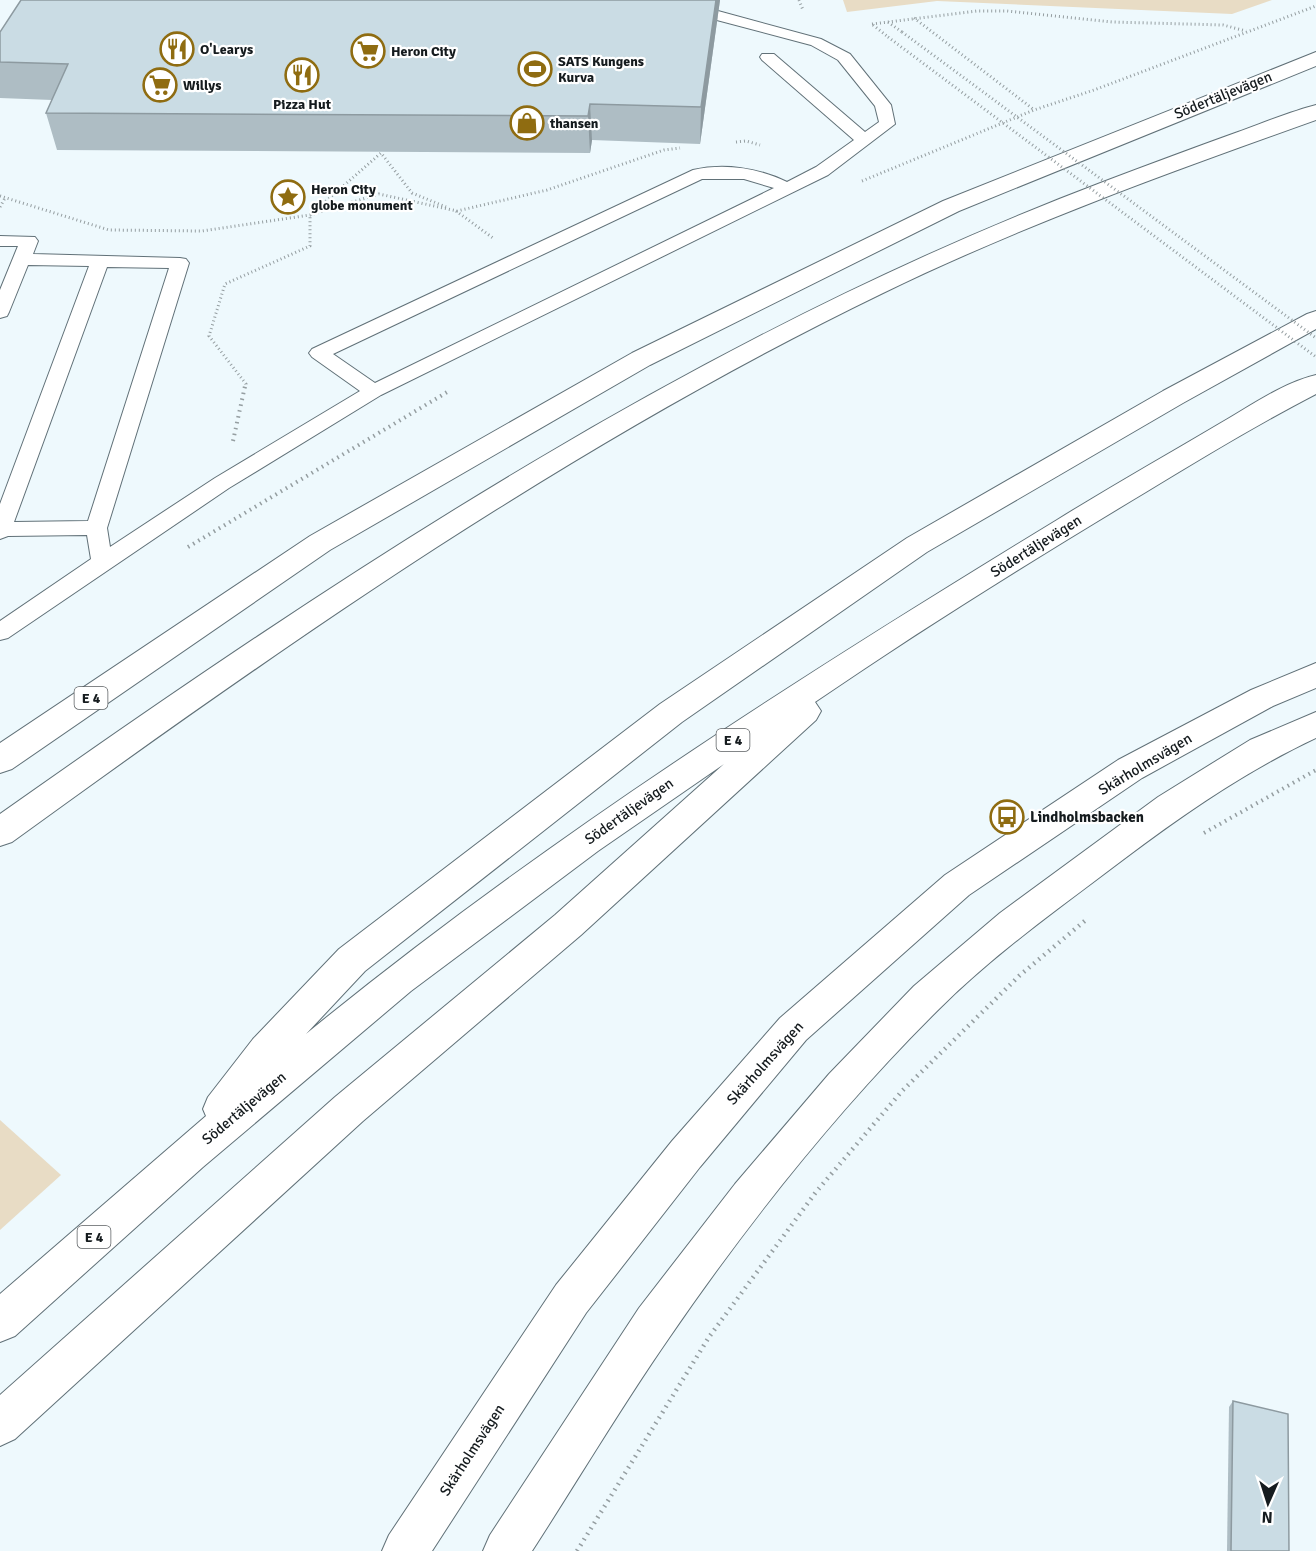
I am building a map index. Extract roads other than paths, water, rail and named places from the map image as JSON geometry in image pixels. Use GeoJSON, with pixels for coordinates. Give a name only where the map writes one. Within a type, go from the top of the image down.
{"type":"FeatureCollection","features":[{"type":"Feature","properties":{"kind":"main road","name":"Södertäljevägen"},"geometry":{"type":"LineString","coordinates":[[0,760],[320,543],[641,358],[951,206],[1316,58]]}},
{"type":"Feature","properties":{"kind":"main road"},"geometry":{"type":"LineString","coordinates":[[0,832],[171,708],[372,572],[572,450],[728,363],[872,288],[1015,223],[1156,169],[1316,112]]}},
{"type":"Feature","properties":{"kind":"main road"},"geometry":{"type":"LineString","coordinates":[[189,1154],[266,1051],[352,960],[671,714],[917,545],[1173,397],[1316,319]]}},
{"type":"Feature","properties":{"kind":"main road","name":"Södertäljevägen"},"geometry":{"type":"LineString","coordinates":[[0,1321],[189,1154],[398,980],[577,848],[752,726],[879,643],[1094,510],[1269,407],[1316,383]]}},
{"type":"Feature","properties":{"kind":"main road"},"geometry":{"type":"LineString","coordinates":[[0,1424],[349,1109],[568,926],[879,643]]}},
{"type":"Feature","properties":{"kind":"main road","name":"Skärholmsvägen"},"geometry":{"type":"LineString","coordinates":[[405,1551],[571,1299],[686,1154],[793,1029],[957,885],[1130,769],[1254,703],[1316,675]]}},
{"type":"Feature","properties":{"kind":"main road"},"geometry":{"type":"LineString","coordinates":[[506,1551],[654,1323],[749,1197],[842,1086],[927,997],[1013,922],[1170,806],[1262,749],[1316,724]]}},
{"type":"Feature","properties":{"kind":"lane"},"geometry":{"type":"LineString","coordinates":[[0,632],[222,483],[374,391],[822,171],[887,124],[883,105],[843,57],[816,42],[718,16]]}},
{"type":"Feature","properties":{"kind":"lane"},"geometry":{"type":"LineString","coordinates":[[768,57],[864,140]]}},
{"type":"Feature","properties":{"kind":"lane"},"geometry":{"type":"LineString","coordinates":[[374,391],[319,353],[699,174],[737,172],[765,177],[787,188]]}},
{"type":"Feature","properties":{"kind":"lane"},"geometry":{"type":"LineString","coordinates":[[0,241],[29,241],[0,312]]}},
{"type":"Feature","properties":{"kind":"lane"},"geometry":{"type":"LineString","coordinates":[[23,260],[180,263],[96,528],[102,562]]}},
{"type":"Feature","properties":{"kind":"lane"},"geometry":{"type":"LineString","coordinates":[[96,528],[0,530],[100,261]]}},
{"type":"Feature","properties":{"kind":"place","name":"O'Learys"},"geometry":{"type":"Point","coordinates":[177,49]}},
{"type":"Feature","properties":{"kind":"place","name":"Heron City"},"geometry":{"type":"Point","coordinates":[368,51]}},
{"type":"Feature","properties":{"kind":"place","name":"SATS Kungens Kurva"},"geometry":{"type":"Point","coordinates":[535,69]}},
{"type":"Feature","properties":{"kind":"place","name":"Pizza Hut"},"geometry":{"type":"Point","coordinates":[302,75]}},
{"type":"Feature","properties":{"kind":"place","name":"Willys"},"geometry":{"type":"Point","coordinates":[160,85]}},
{"type":"Feature","properties":{"kind":"place","name":"thansen"},"geometry":{"type":"Point","coordinates":[527,123]}},
{"type":"Feature","properties":{"kind":"place","name":"Heron City globe monument"},"geometry":{"type":"Point","coordinates":[288,197]}},
{"type":"Feature","properties":{"kind":"place","name":"Lindholmsbacken"},"geometry":{"type":"Point","coordinates":[1007,817]}}]}
